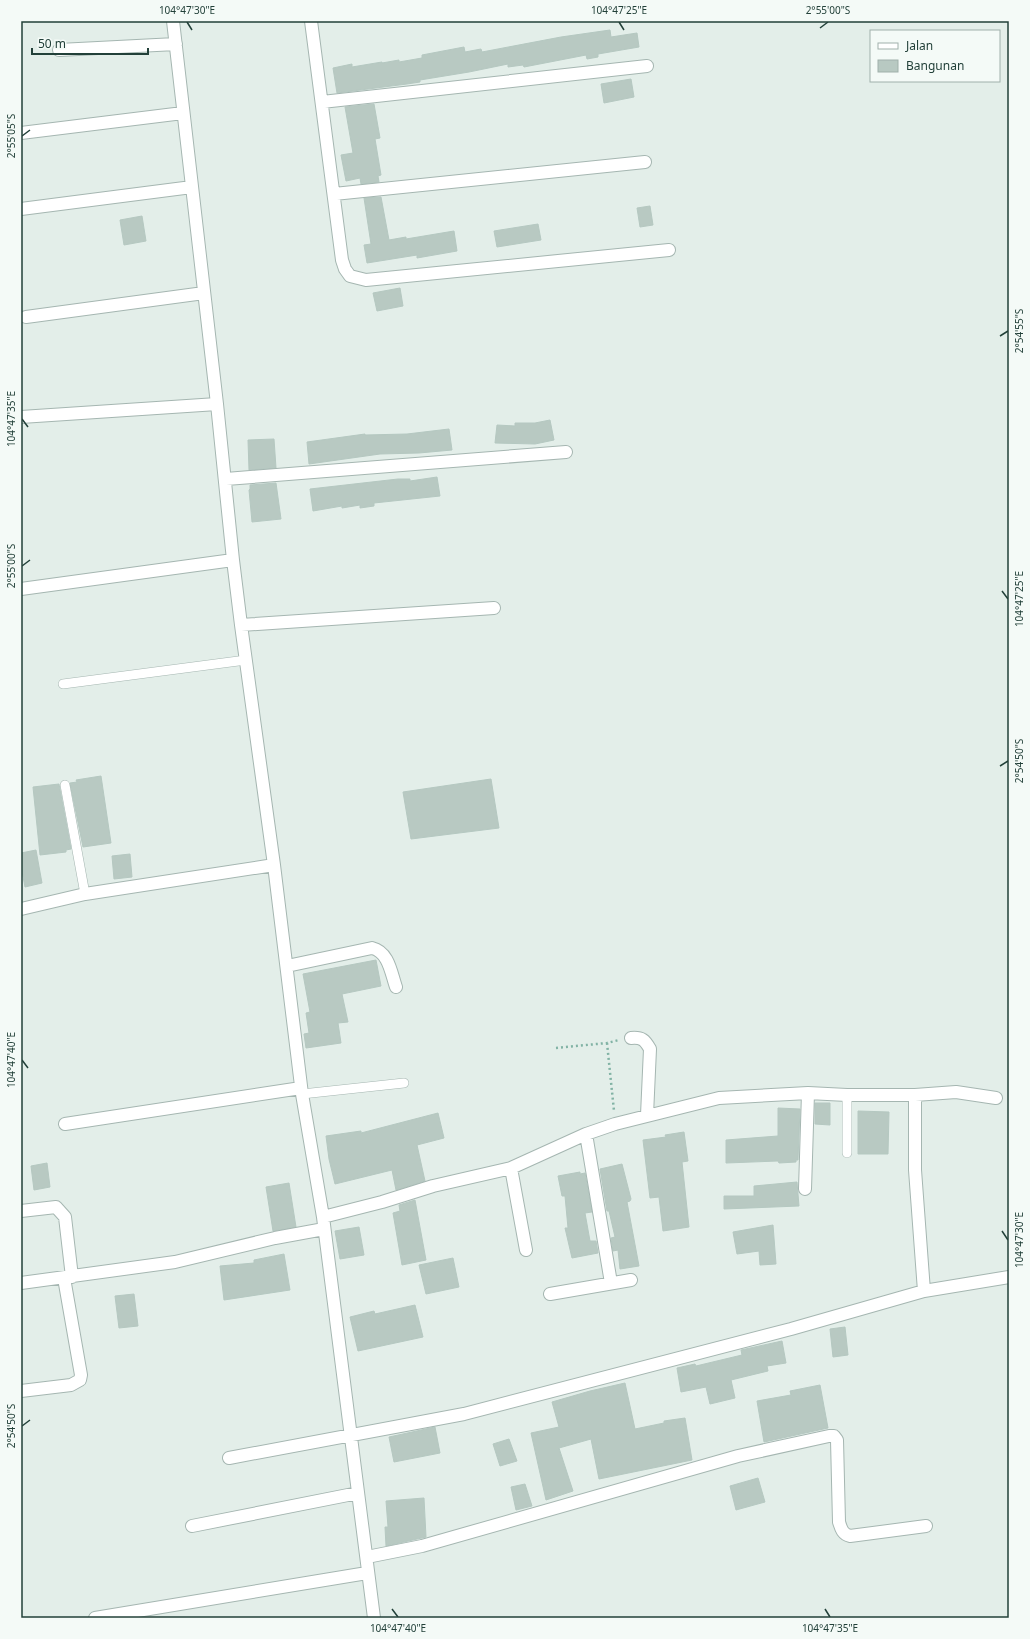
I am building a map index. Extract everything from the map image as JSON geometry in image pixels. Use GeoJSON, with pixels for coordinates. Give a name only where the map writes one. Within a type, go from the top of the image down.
{"type":"FeatureCollection","features":[{"type":"Feature","properties":{"kind":"street"},"geometry":{"type":"LineString","coordinates":[[173,21],[226,479],[233,560],[241,625],[274,865],[301,1091],[324,1223],[350,1436],[367,1557],[367,1573],[374,1618]]}},
{"type":"Feature","properties":{"kind":"street"},"geometry":{"type":"LineString","coordinates":[[311,21],[342,260],[345,269],[350,276],[366,280],[669,250]]}},
{"type":"Feature","properties":{"kind":"street"},"geometry":{"type":"LineString","coordinates":[[59,50],[176,44]]}},
{"type":"Feature","properties":{"kind":"street"},"geometry":{"type":"LineString","coordinates":[[322,102],[648,66]]}},
{"type":"Feature","properties":{"kind":"street"},"geometry":{"type":"LineString","coordinates":[[21,133],[183,113]]}},
{"type":"Feature","properties":{"kind":"street"},"geometry":{"type":"LineString","coordinates":[[334,194],[645,162]]}},
{"type":"Feature","properties":{"kind":"street"},"geometry":{"type":"LineString","coordinates":[[21,210],[192,187]]}},
{"type":"Feature","properties":{"kind":"street"},"geometry":{"type":"LineString","coordinates":[[26,317],[204,293]]}},
{"type":"Feature","properties":{"kind":"street"},"geometry":{"type":"LineString","coordinates":[[21,417],[217,404]]}},
{"type":"Feature","properties":{"kind":"street"},"geometry":{"type":"LineString","coordinates":[[226,479],[566,452]]}},
{"type":"Feature","properties":{"kind":"street"},"geometry":{"type":"LineString","coordinates":[[21,589],[233,560]]}},
{"type":"Feature","properties":{"kind":"street"},"geometry":{"type":"LineString","coordinates":[[241,625],[494,608]]}},
{"type":"Feature","properties":{"kind":"street"},"geometry":{"type":"LineString","coordinates":[[21,909],[86,894],[274,865]]}},
{"type":"Feature","properties":{"kind":"street"},"geometry":{"type":"LineString","coordinates":[[287,966],[372,948],[382,953],[387,960],[396,987]]}},
{"type":"Feature","properties":{"kind":"street"},"geometry":{"type":"LineString","coordinates":[[631,1038],[639,1037],[644,1040],[650,1049],[647,1115]]}},
{"type":"Feature","properties":{"kind":"street"},"geometry":{"type":"LineString","coordinates":[[65,1124],[301,1091]]}},
{"type":"Feature","properties":{"kind":"street"},"geometry":{"type":"LineString","coordinates":[[21,1284],[175,1262],[275,1238],[433,1186],[511,1168],[586,1134],[615,1124],[718,1098],[808,1093],[848,1095],[916,1095],[956,1092],[996,1098]]}},
{"type":"Feature","properties":{"kind":"street"},"geometry":{"type":"LineString","coordinates":[[805,1189],[808,1093]]}},
{"type":"Feature","properties":{"kind":"street"},"geometry":{"type":"LineString","coordinates":[[916,1095],[915,1170],[924,1291]]}},
{"type":"Feature","properties":{"kind":"street"},"geometry":{"type":"LineString","coordinates":[[586,1134],[611,1283]]}},
{"type":"Feature","properties":{"kind":"street"},"geometry":{"type":"LineString","coordinates":[[511,1168],[526,1250]]}},
{"type":"Feature","properties":{"kind":"street"},"geometry":{"type":"LineString","coordinates":[[21,1211],[56,1207],[65,1217],[68,1277],[81,1375],[80,1380],[71,1385],[21,1391]]}},
{"type":"Feature","properties":{"kind":"street"},"geometry":{"type":"LineString","coordinates":[[229,1458],[464,1414],[791,1329],[924,1291],[1009,1277]]}},
{"type":"Feature","properties":{"kind":"street"},"geometry":{"type":"LineString","coordinates":[[550,1294],[631,1280]]}},
{"type":"Feature","properties":{"kind":"street"},"geometry":{"type":"LineString","coordinates":[[367,1557],[422,1546],[738,1456],[829,1436],[834,1436],[837,1440],[839,1522],[840,1528],[845,1534],[850,1536],[926,1526]]}},
{"type":"Feature","properties":{"kind":"street"},"geometry":{"type":"LineString","coordinates":[[192,1526],[358,1493]]}},
{"type":"Feature","properties":{"kind":"street"},"geometry":{"type":"LineString","coordinates":[[95,1618],[367,1573]]}},
{"type":"Feature","properties":{"kind":"lane"},"geometry":{"type":"LineString","coordinates":[[63,684],[246,660]]}},
{"type":"Feature","properties":{"kind":"lane"},"geometry":{"type":"LineString","coordinates":[[65,785],[86,894]]}},
{"type":"Feature","properties":{"kind":"lane"},"geometry":{"type":"LineString","coordinates":[[301,1091],[404,1083]]}},
{"type":"Feature","properties":{"kind":"lane"},"geometry":{"type":"LineString","coordinates":[[847,1153],[848,1095]]}},
{"type":"Feature","properties":{"kind":"path"},"geometry":{"type":"LineString","coordinates":[[556,1048],[607,1044],[631,1038]]}},
{"type":"Feature","properties":{"kind":"path"},"geometry":{"type":"LineString","coordinates":[[607,1044],[615,1124]]}},
{"type":"Feature","properties":{"kind":"building"},"geometry":{"type":"Polygon","coordinates":[[[610,30],[611,37],[637,33],[639,47],[598,54],[598,57],[587,59],[586,55],[524,67],[523,65],[508,67],[508,64],[420,80],[420,82],[337,93],[333,68],[352,64],[352,67],[399,60],[399,62],[422,58],[422,55],[464,47],[465,52],[481,49],[482,52],[561,37],[610,30]]]}},
{"type":"Feature","properties":{"kind":"building"},"geometry":{"type":"Polygon","coordinates":[[[631,79],[634,97],[604,103],[601,84],[631,79]]]}},
{"type":"Feature","properties":{"kind":"building"},"geometry":{"type":"Polygon","coordinates":[[[374,104],[380,138],[375,139],[381,175],[378,176],[379,182],[361,184],[360,178],[346,181],[341,155],[353,153],[345,107],[374,104]]]}},
{"type":"Feature","properties":{"kind":"building"},"geometry":{"type":"Polygon","coordinates":[[[381,197],[389,240],[406,237],[406,239],[454,231],[457,251],[417,258],[417,255],[367,263],[364,245],[371,244],[364,198],[381,197]]]}},
{"type":"Feature","properties":{"kind":"building"},"geometry":{"type":"Polygon","coordinates":[[[650,206],[653,225],[640,227],[637,208],[650,206]]]}},
{"type":"Feature","properties":{"kind":"building"},"geometry":{"type":"Polygon","coordinates":[[[142,216],[146,241],[124,245],[120,220],[142,216]]]}},
{"type":"Feature","properties":{"kind":"building"},"geometry":{"type":"Polygon","coordinates":[[[538,224],[541,240],[497,247],[494,231],[538,224]]]}},
{"type":"Feature","properties":{"kind":"building"},"geometry":{"type":"Polygon","coordinates":[[[400,288],[403,306],[377,311],[373,293],[400,288]]]}},
{"type":"Feature","properties":{"kind":"building"},"geometry":{"type":"Polygon","coordinates":[[[550,420],[554,440],[535,444],[495,443],[497,425],[515,426],[515,423],[535,423],[550,420]]]}},
{"type":"Feature","properties":{"kind":"building"},"geometry":{"type":"Polygon","coordinates":[[[449,429],[452,450],[380,454],[309,464],[307,442],[365,434],[407,434],[449,429]]]}},
{"type":"Feature","properties":{"kind":"building"},"geometry":{"type":"Polygon","coordinates":[[[274,439],[276,468],[249,470],[248,440],[274,439]]]}},
{"type":"Feature","properties":{"kind":"building"},"geometry":{"type":"Polygon","coordinates":[[[437,477],[440,496],[374,503],[374,506],[360,508],[360,505],[342,508],[342,506],[313,511],[310,489],[398,479],[410,479],[410,481],[437,477]]]}},
{"type":"Feature","properties":{"kind":"building"},"geometry":{"type":"Polygon","coordinates":[[[276,483],[281,519],[252,522],[249,490],[250,485],[276,483]]]}},
{"type":"Feature","properties":{"kind":"building"},"geometry":{"type":"Polygon","coordinates":[[[101,776],[111,843],[83,847],[70,783],[77,782],[76,780],[101,776]]]}},
{"type":"Feature","properties":{"kind":"building"},"geometry":{"type":"Polygon","coordinates":[[[491,779],[499,828],[411,839],[403,792],[491,779]]]}},
{"type":"Feature","properties":{"kind":"building"},"geometry":{"type":"Polygon","coordinates":[[[59,784],[71,849],[66,850],[66,852],[40,855],[33,787],[59,784]]]}},
{"type":"Feature","properties":{"kind":"building"},"geometry":{"type":"Polygon","coordinates":[[[36,850],[42,883],[25,887],[21,866],[21,853],[36,850]]]}},
{"type":"Feature","properties":{"kind":"building"},"geometry":{"type":"Polygon","coordinates":[[[130,854],[132,877],[114,879],[112,856],[130,854]]]}},
{"type":"Feature","properties":{"kind":"building"},"geometry":{"type":"Polygon","coordinates":[[[376,960],[381,986],[342,994],[348,1022],[338,1023],[341,1043],[306,1048],[304,1034],[309,1033],[306,1013],[310,1012],[303,974],[376,960]]]}},
{"type":"Feature","properties":{"kind":"building"},"geometry":{"type":"Polygon","coordinates":[[[815,1103],[830,1103],[830,1125],[815,1124],[815,1103]]]}},
{"type":"Feature","properties":{"kind":"building"},"geometry":{"type":"Polygon","coordinates":[[[778,1108],[800,1109],[798,1160],[796,1160],[796,1162],[779,1163],[778,1161],[726,1163],[726,1140],[778,1136],[778,1108]]]}},
{"type":"Feature","properties":{"kind":"building"},"geometry":{"type":"Polygon","coordinates":[[[858,1111],[889,1112],[888,1154],[858,1154],[858,1111]]]}},
{"type":"Feature","properties":{"kind":"building"},"geometry":{"type":"Polygon","coordinates":[[[438,1113],[444,1138],[417,1145],[425,1181],[396,1190],[392,1170],[335,1184],[329,1159],[326,1136],[361,1131],[361,1133],[438,1113]]]}},
{"type":"Feature","properties":{"kind":"building"},"geometry":{"type":"Polygon","coordinates":[[[684,1132],[688,1161],[682,1162],[689,1227],[663,1231],[659,1197],[650,1198],[643,1140],[666,1137],[665,1135],[684,1132]]]}},
{"type":"Feature","properties":{"kind":"building"},"geometry":{"type":"Polygon","coordinates":[[[47,1163],[50,1187],[34,1190],[31,1166],[47,1163]]]}},
{"type":"Feature","properties":{"kind":"building"},"geometry":{"type":"Polygon","coordinates":[[[622,1164],[631,1199],[627,1202],[639,1266],[620,1269],[618,1250],[613,1251],[611,1238],[615,1237],[609,1211],[607,1211],[600,1169],[622,1164]]]}},
{"type":"Feature","properties":{"kind":"building"},"geometry":{"type":"Polygon","coordinates":[[[580,1172],[580,1174],[585,1173],[592,1212],[585,1213],[590,1241],[596,1241],[598,1253],[572,1258],[565,1228],[568,1228],[565,1196],[562,1196],[558,1176],[580,1172]]]}},
{"type":"Feature","properties":{"kind":"building"},"geometry":{"type":"Polygon","coordinates":[[[797,1182],[799,1206],[724,1209],[724,1196],[754,1196],[754,1186],[797,1182]]]}},
{"type":"Feature","properties":{"kind":"building"},"geometry":{"type":"Polygon","coordinates":[[[289,1183],[296,1227],[273,1231],[266,1187],[289,1183]]]}},
{"type":"Feature","properties":{"kind":"building"},"geometry":{"type":"Polygon","coordinates":[[[415,1200],[426,1260],[402,1265],[393,1213],[400,1211],[399,1205],[415,1200]]]}},
{"type":"Feature","properties":{"kind":"building"},"geometry":{"type":"Polygon","coordinates":[[[773,1225],[776,1264],[760,1265],[759,1251],[737,1254],[733,1232],[773,1225]]]}},
{"type":"Feature","properties":{"kind":"building"},"geometry":{"type":"Polygon","coordinates":[[[359,1227],[364,1255],[340,1259],[335,1231],[359,1227]]]}},
{"type":"Feature","properties":{"kind":"building"},"geometry":{"type":"Polygon","coordinates":[[[284,1254],[290,1290],[224,1300],[220,1266],[254,1263],[254,1260],[284,1254]]]}},
{"type":"Feature","properties":{"kind":"building"},"geometry":{"type":"Polygon","coordinates":[[[453,1258],[459,1287],[426,1294],[419,1265],[453,1258]]]}},
{"type":"Feature","properties":{"kind":"building"},"geometry":{"type":"Polygon","coordinates":[[[134,1294],[138,1326],[119,1328],[115,1296],[134,1294]]]}},
{"type":"Feature","properties":{"kind":"building"},"geometry":{"type":"Polygon","coordinates":[[[415,1305],[423,1337],[358,1351],[350,1317],[374,1311],[375,1314],[415,1305]]]}},
{"type":"Feature","properties":{"kind":"building"},"geometry":{"type":"Polygon","coordinates":[[[845,1327],[848,1355],[833,1357],[830,1329],[845,1327]]]}},
{"type":"Feature","properties":{"kind":"building"},"geometry":{"type":"Polygon","coordinates":[[[782,1341],[786,1363],[767,1366],[768,1371],[731,1380],[735,1398],[710,1404],[706,1387],[681,1392],[677,1368],[695,1364],[696,1366],[742,1355],[741,1350],[782,1341]]]}},
{"type":"Feature","properties":{"kind":"building"},"geometry":{"type":"Polygon","coordinates":[[[625,1383],[635,1429],[664,1423],[664,1421],[685,1418],[692,1460],[599,1479],[591,1439],[559,1448],[573,1491],[546,1500],[531,1433],[559,1427],[552,1402],[625,1383]]]}},
{"type":"Feature","properties":{"kind":"building"},"geometry":{"type":"Polygon","coordinates":[[[820,1385],[828,1428],[764,1442],[757,1401],[791,1395],[790,1391],[820,1385]]]}},
{"type":"Feature","properties":{"kind":"building"},"geometry":{"type":"Polygon","coordinates":[[[435,1427],[440,1453],[394,1462],[389,1437],[435,1427]]]}},
{"type":"Feature","properties":{"kind":"building"},"geometry":{"type":"Polygon","coordinates":[[[509,1439],[517,1461],[500,1466],[493,1444],[509,1439]]]}},
{"type":"Feature","properties":{"kind":"building"},"geometry":{"type":"Polygon","coordinates":[[[758,1478],[765,1502],[736,1510],[730,1486],[758,1478]]]}},
{"type":"Feature","properties":{"kind":"building"},"geometry":{"type":"Polygon","coordinates":[[[525,1484],[532,1506],[516,1510],[511,1487],[525,1484]]]}},
{"type":"Feature","properties":{"kind":"building"},"geometry":{"type":"Polygon","coordinates":[[[424,1498],[426,1537],[386,1546],[385,1527],[388,1527],[386,1501],[424,1498]]]}}]}
